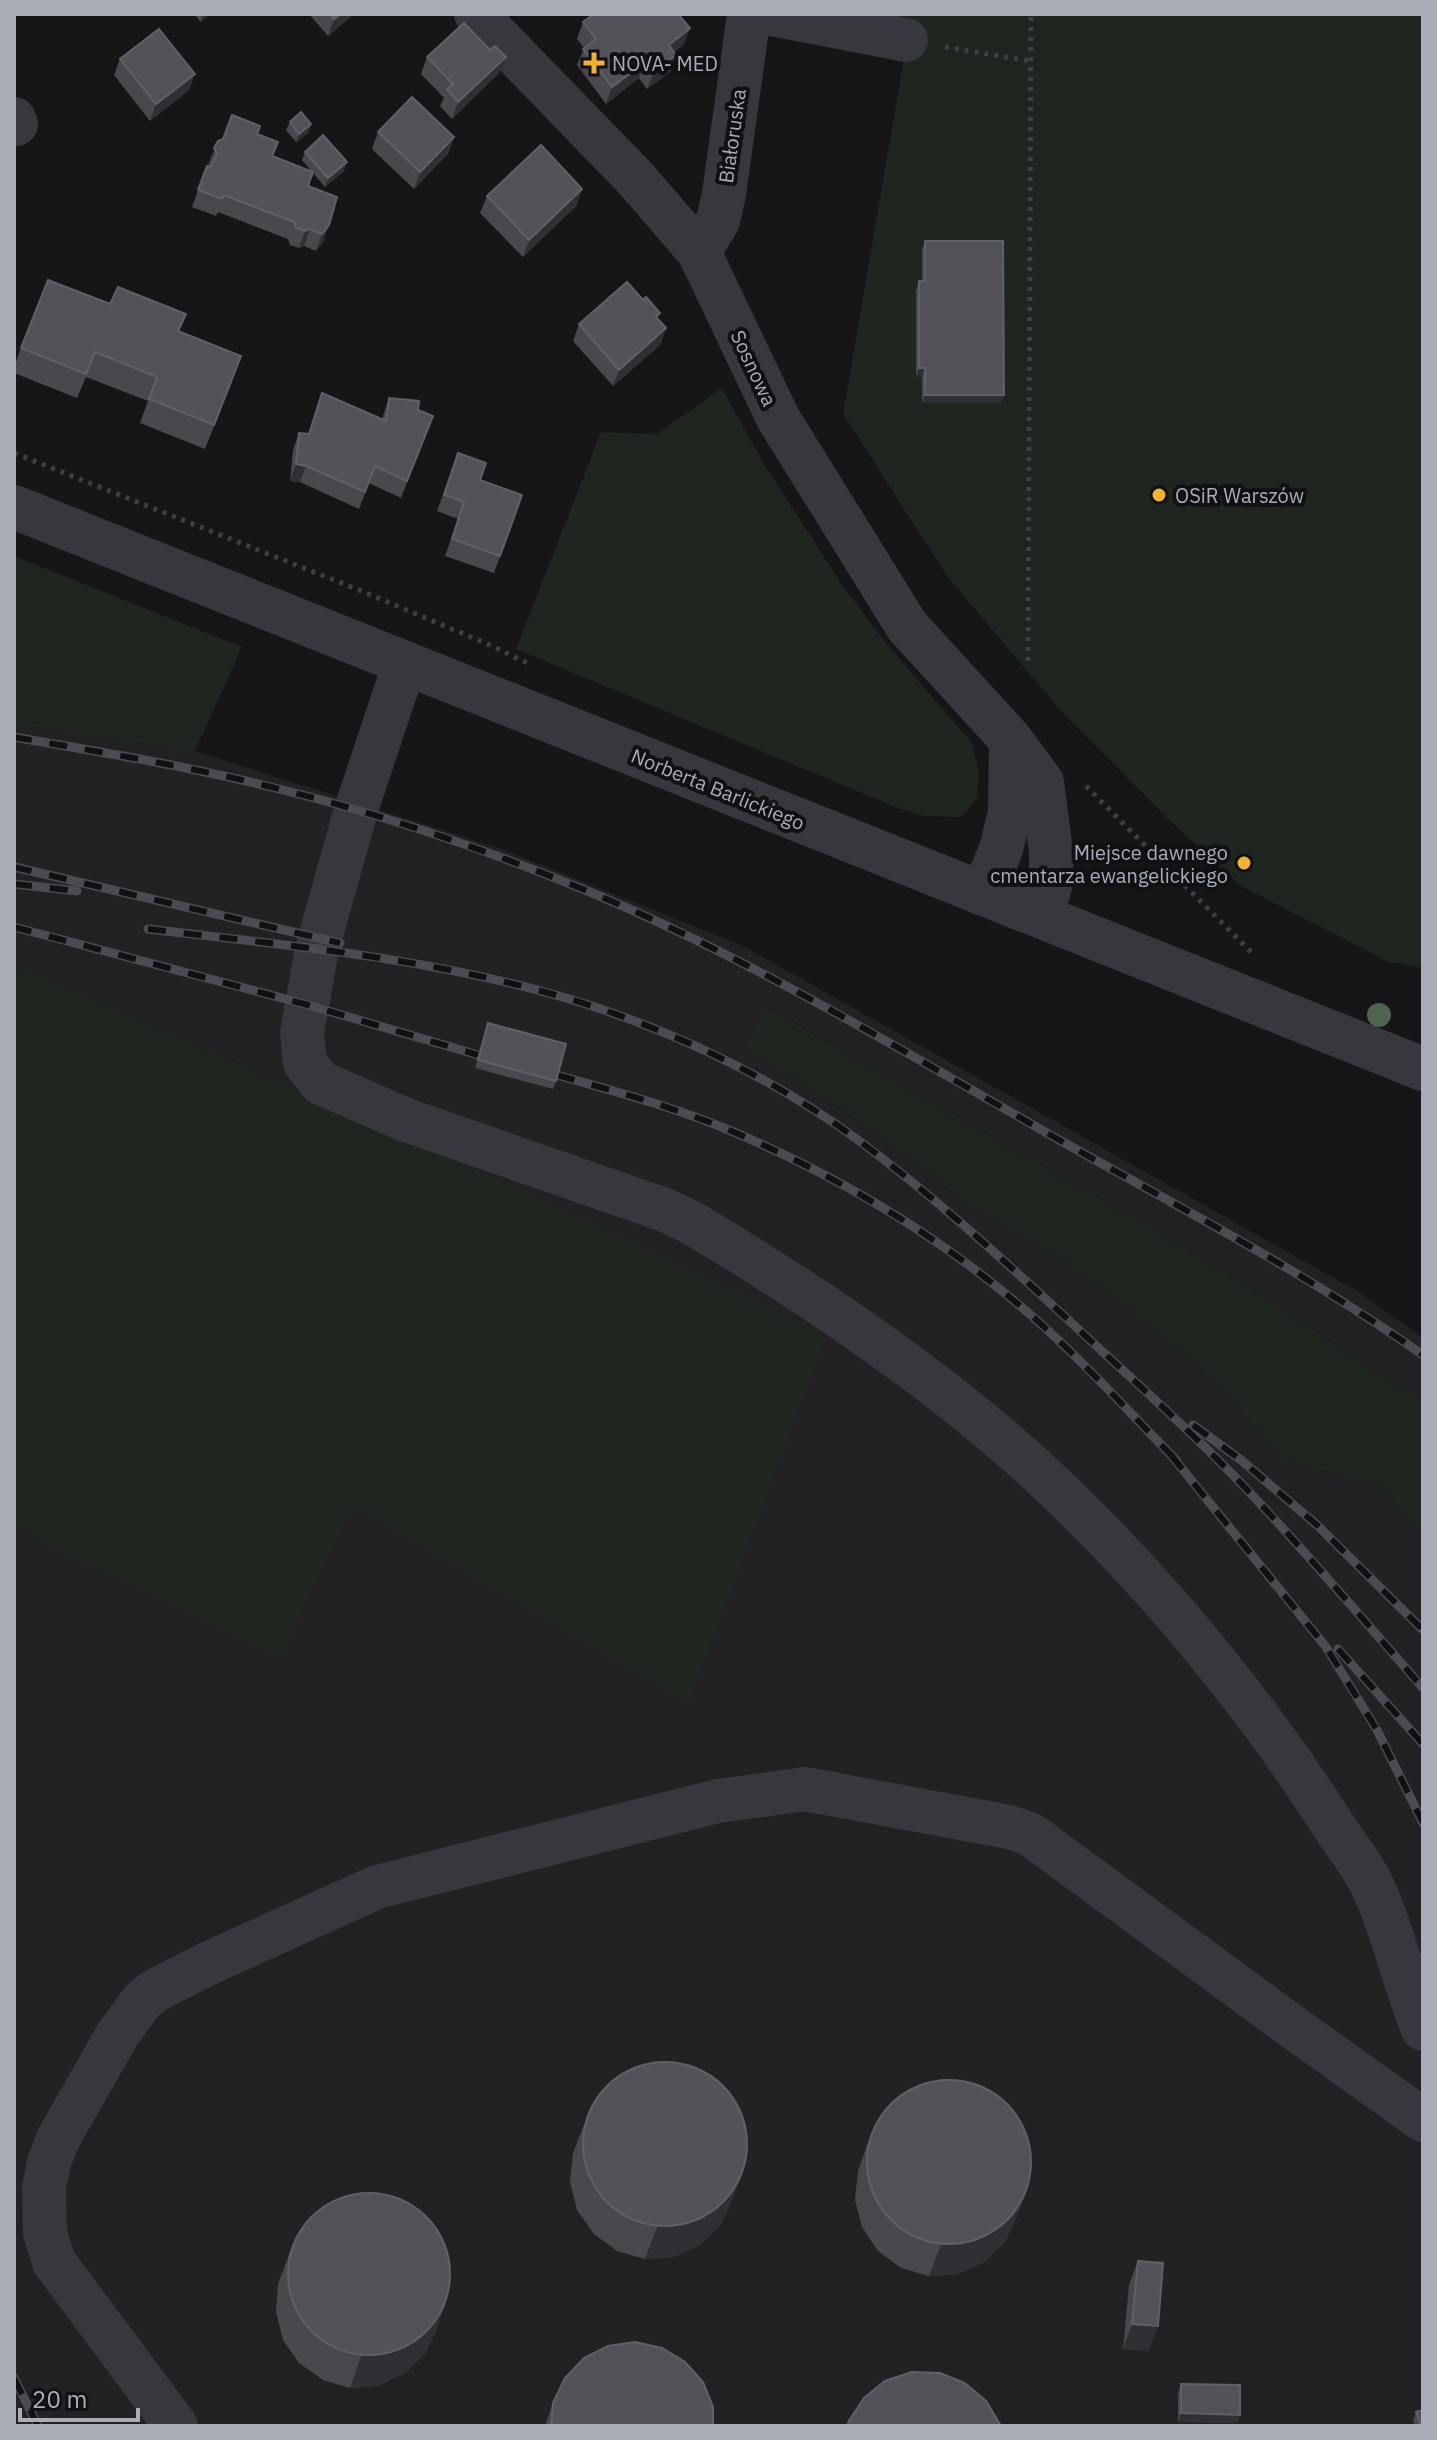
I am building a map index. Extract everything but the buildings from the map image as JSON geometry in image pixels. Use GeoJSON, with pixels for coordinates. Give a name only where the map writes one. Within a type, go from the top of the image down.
{"type":"FeatureCollection","features":[{"type":"Feature","properties":{"kind":"street","name":"Sosnowa"},"geometry":{"type":"LineString","coordinates":[[476,14],[636,179],[699,252],[778,418],[907,626],[1011,740],[1042,782],[1051,851],[1051,883],[1041,917]]}},
{"type":"Feature","properties":{"kind":"street","name":"Białoruska"},"geometry":{"type":"LineString","coordinates":[[699,252],[718,221],[724,194],[749,14]]}},
{"type":"Feature","properties":{"kind":"street"},"geometry":{"type":"LineString","coordinates":[[771,14],[906,40]]}},
{"type":"Feature","properties":{"kind":"street","name":"Norberta Barlickiego"},"geometry":{"type":"LineString","coordinates":[[14,507],[1423,1069]]}},
{"type":"Feature","properties":{"kind":"street"},"geometry":{"type":"LineString","coordinates":[[405,663],[356,810],[317,949],[302,1033],[305,1063],[321,1083],[406,1120],[665,1210],[692,1223],[843,1320],[952,1400],[1021,1457],[1083,1515],[1152,1587],[1227,1675],[1296,1767],[1369,1880],[1387,1922],[1423,2029]]}},
{"type":"Feature","properties":{"kind":"street"},"geometry":{"type":"LineString","coordinates":[[983,894],[1001,849],[1010,812],[1011,740]]}},
{"type":"Feature","properties":{"kind":"street"},"geometry":{"type":"LineString","coordinates":[[176,2426],[54,2262],[43,2216],[49,2162],[59,2137],[118,2034],[141,2002],[154,1991],[207,1964],[377,1887],[702,1805],[805,1789],[1009,1827],[1030,1834],[1423,2120]]}},
{"type":"Feature","properties":{"kind":"path"},"geometry":{"type":"LineString","coordinates":[[1028,661],[1031,14]]}},
{"type":"Feature","properties":{"kind":"path"},"geometry":{"type":"LineString","coordinates":[[906,40],[1030,61]]}},
{"type":"Feature","properties":{"kind":"path"},"geometry":{"type":"LineString","coordinates":[[14,453],[359,590],[541,669]]}},
{"type":"Feature","properties":{"kind":"path"},"geometry":{"type":"LineString","coordinates":[[1082,782],[1258,959]]}},
{"type":"Feature","properties":{"kind":"shaded area","name":"OSiR Warszów"},"geometry":{"type":"Polygon","coordinates":[[[850,14],[1423,14],[1423,968],[1389,962],[1241,886],[1167,818],[1061,711],[947,576],[843,414],[904,58],[850,14]]]}},
{"type":"Feature","properties":{"kind":"shaded area"},"geometry":{"type":"Polygon","coordinates":[[[722,388],[764,464],[843,586],[886,643],[972,743],[979,773],[977,798],[962,817],[924,816],[898,808],[516,649],[601,432],[657,434],[722,388]]]}},
{"type":"Feature","properties":{"kind":"shaded area"},"geometry":{"type":"Polygon","coordinates":[[[14,556],[242,647],[195,751],[14,724],[14,556]]]}},
{"type":"Feature","properties":{"kind":"shaded area"},"geometry":{"type":"Polygon","coordinates":[[[14,724],[195,751],[499,848],[743,946],[1359,1292],[1423,1338],[1423,1401],[1199,1255],[768,1007],[744,1047],[868,1127],[970,1206],[1032,1239],[1137,1315],[1228,1394],[1284,1462],[1376,1483],[1423,1535],[1423,2426],[14,2426],[14,1527],[35,1537],[401,1134],[14,965],[14,724]]]}},
{"type":"Feature","properties":{"kind":"shaded area"},"geometry":{"type":"Polygon","coordinates":[[[14,965],[401,1134],[826,1336],[689,1702],[353,1505],[280,1656],[14,1527],[14,965]]]}},
{"type":"Feature","properties":{"kind":"shaded area"},"geometry":{"type":"Polygon","coordinates":[[[767,1007],[1199,1255],[1423,1401],[1423,1535],[1376,1483],[1284,1462],[1228,1394],[1137,1315],[1032,1239],[970,1206],[868,1127],[744,1047],[767,1007]]]}},
{"type":"Feature","properties":{"kind":"railway"},"geometry":{"type":"LineString","coordinates":[[14,737],[204,772],[348,807],[507,860],[646,916],[823,1006],[1195,1215],[1334,1296],[1423,1355]]}},
{"type":"Feature","properties":{"kind":"railway"},"geometry":{"type":"LineString","coordinates":[[14,867],[340,943]]}},
{"type":"Feature","properties":{"kind":"railway"},"geometry":{"type":"LineString","coordinates":[[14,884],[77,891]]}},
{"type":"Feature","properties":{"kind":"railway"},"geometry":{"type":"LineString","coordinates":[[14,927],[308,1005],[478,1055]]}},
{"type":"Feature","properties":{"kind":"railway"},"geometry":{"type":"LineString","coordinates":[[148,929],[402,961],[502,981],[632,1020],[711,1054],[788,1094],[858,1140],[938,1203],[1160,1404],[1254,1497],[1423,1688]]}},
{"type":"Feature","properties":{"kind":"railway"},"geometry":{"type":"LineString","coordinates":[[557,1075],[714,1124],[808,1166],[878,1205],[944,1248],[1030,1314],[1177,1461]]}},
{"type":"Feature","properties":{"kind":"railway"},"geometry":{"type":"LineString","coordinates":[[1193,1425],[1241,1460],[1317,1525],[1423,1630]]}},
{"type":"Feature","properties":{"kind":"railway"},"geometry":{"type":"LineString","coordinates":[[1171,1455],[1326,1647],[1377,1730],[1423,1823]]}},
{"type":"Feature","properties":{"kind":"railway"},"geometry":{"type":"LineString","coordinates":[[1338,1649],[1423,1744]]}},
{"type":"Feature","properties":{"kind":"railway"},"geometry":{"type":"LineString","coordinates":[[14,2378],[38,2426]]}},
{"type":"Feature","properties":{"kind":"place","name":"NOVA- MED"},"geometry":{"type":"Point","coordinates":[594,63]}},
{"type":"Feature","properties":{"kind":"place","name":"OSiR Warszów"},"geometry":{"type":"Point","coordinates":[1159,495]}},
{"type":"Feature","properties":{"kind":"place","name":"Miejsce dawnego cmentarza ewangelickiego"},"geometry":{"type":"Point","coordinates":[1244,863]}}]}
